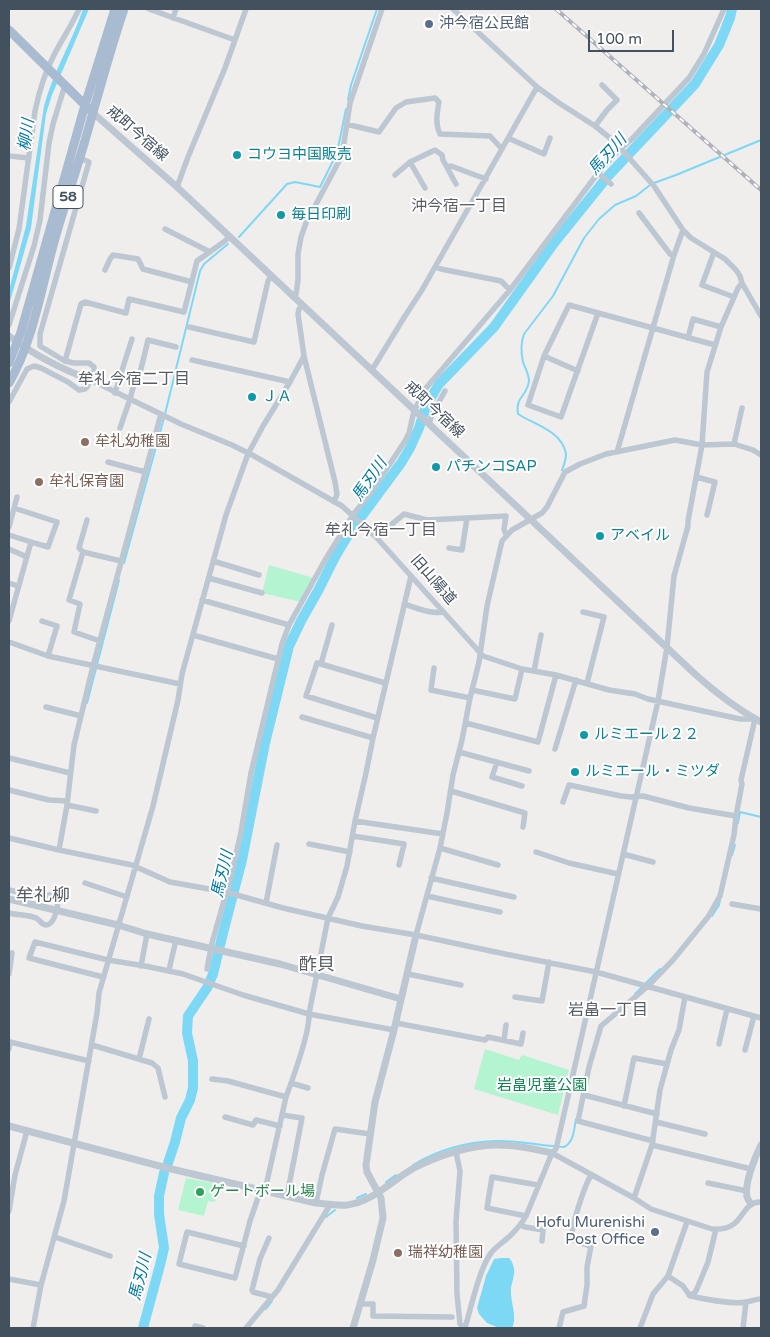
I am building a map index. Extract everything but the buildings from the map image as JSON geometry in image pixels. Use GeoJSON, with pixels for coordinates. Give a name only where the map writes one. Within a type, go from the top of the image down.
{"type":"FeatureCollection","features":[{"type":"Feature","properties":{"kind":"main road","name":"58"},"geometry":{"type":"LineString","coordinates":[[9,363],[21,345],[85,105],[115,9]]}},
{"type":"Feature","properties":{"kind":"main road","name":"58"},"geometry":{"type":"LineString","coordinates":[[9,383],[80,158],[92,112],[124,9]]}},
{"type":"Feature","properties":{"kind":"main road"},"geometry":{"type":"LineString","coordinates":[[10,34],[92,112]]}},
{"type":"Feature","properties":{"kind":"street"},"geometry":{"type":"LineString","coordinates":[[9,268],[19,229],[39,93],[50,70],[54,56],[78,9]]}},
{"type":"Feature","properties":{"kind":"street"},"geometry":{"type":"LineString","coordinates":[[149,9],[235,40]]}},
{"type":"Feature","properties":{"kind":"street"},"geometry":{"type":"LineString","coordinates":[[173,18],[176,9]]}},
{"type":"Feature","properties":{"kind":"street"},"geometry":{"type":"LineString","coordinates":[[177,187],[235,40],[245,9]]}},
{"type":"Feature","properties":{"kind":"street"},"geometry":{"type":"LineString","coordinates":[[293,297],[296,294],[298,280],[298,254],[301,237],[306,223],[338,163],[343,149],[352,96],[382,9]]}},
{"type":"Feature","properties":{"kind":"street"},"geometry":{"type":"LineString","coordinates":[[453,9],[537,87],[595,126],[622,150],[654,186],[683,230],[691,238],[714,252],[736,270],[761,316]]}},
{"type":"Feature","properties":{"kind":"street"},"geometry":{"type":"LineString","coordinates":[[208,969],[241,832],[251,773],[278,659],[289,625],[321,566],[405,441],[426,388],[510,290],[599,174],[689,78],[704,54],[724,9]]}},
{"type":"Feature","properties":{"kind":"street"},"geometry":{"type":"LineString","coordinates":[[9,325],[34,246],[40,220],[49,143],[63,83]]}},
{"type":"Feature","properties":{"kind":"street"},"geometry":{"type":"LineString","coordinates":[[595,126],[617,100],[602,85]]}},
{"type":"Feature","properties":{"kind":"street"},"geometry":{"type":"LineString","coordinates":[[371,370],[436,267],[537,87]]}},
{"type":"Feature","properties":{"kind":"street"},"geometry":{"type":"LineString","coordinates":[[346,124],[379,132],[396,108],[406,102],[435,98],[439,102],[436,116],[440,134],[490,136],[502,149]]}},
{"type":"Feature","properties":{"kind":"street","name":"戒町今宿線"},"geometry":{"type":"LineString","coordinates":[[92,112],[177,187],[530,520],[717,693],[758,720]]}},
{"type":"Feature","properties":{"kind":"street"},"geometry":{"type":"LineString","coordinates":[[508,138],[544,154],[550,138]]}},
{"type":"Feature","properties":{"kind":"street"},"geometry":{"type":"LineString","coordinates":[[395,175],[410,162],[435,150],[442,155],[456,184]]}},
{"type":"Feature","properties":{"kind":"street"},"geometry":{"type":"LineString","coordinates":[[9,156],[29,158]]}},
{"type":"Feature","properties":{"kind":"street"},"geometry":{"type":"LineString","coordinates":[[9,402],[27,369],[34,366],[68,382],[79,390],[85,389],[94,371],[92,364],[65,361],[40,346],[40,334],[89,162],[80,158]]}},
{"type":"Feature","properties":{"kind":"street"},"geometry":{"type":"LineString","coordinates":[[410,162],[425,188]]}},
{"type":"Feature","properties":{"kind":"street"},"geometry":{"type":"LineString","coordinates":[[447,167],[451,166],[486,179]]}},
{"type":"Feature","properties":{"kind":"street"},"geometry":{"type":"LineString","coordinates":[[599,174],[610,183]]}},
{"type":"Feature","properties":{"kind":"street"},"geometry":{"type":"LineString","coordinates":[[639,213],[670,254],[674,256]]}},
{"type":"Feature","properties":{"kind":"street"},"geometry":{"type":"LineString","coordinates":[[166,230],[210,252]]}},
{"type":"Feature","properties":{"kind":"street"},"geometry":{"type":"LineString","coordinates":[[617,452],[683,230]]}},
{"type":"Feature","properties":{"kind":"street"},"geometry":{"type":"LineString","coordinates":[[65,361],[81,304],[85,302],[126,313],[129,299],[184,312],[197,261],[229,237]]}},
{"type":"Feature","properties":{"kind":"street"},"geometry":{"type":"LineString","coordinates":[[714,252],[702,285],[734,297]]}},
{"type":"Feature","properties":{"kind":"street"},"geometry":{"type":"LineString","coordinates":[[105,270],[113,255],[138,259],[143,269],[192,282]]}},
{"type":"Feature","properties":{"kind":"street"},"geometry":{"type":"LineString","coordinates":[[436,267],[501,281],[510,290]]}},
{"type":"Feature","properties":{"kind":"street"},"geometry":{"type":"LineString","coordinates":[[189,327],[254,342],[268,281],[271,276]]}},
{"type":"Feature","properties":{"kind":"street"},"geometry":{"type":"LineString","coordinates":[[456,1152],[460,1171],[456,1221],[457,1294],[460,1324],[465,1328],[481,1273],[489,1255],[511,1235],[526,1216],[552,1153],[556,1149],[658,701],[667,647],[674,576],[688,526],[702,445],[707,372],[721,327],[742,283]]}},
{"type":"Feature","properties":{"kind":"street"},"geometry":{"type":"LineString","coordinates":[[598,313],[561,417],[528,405],[544,356],[569,305],[715,345]]}},
{"type":"Feature","properties":{"kind":"street"},"geometry":{"type":"LineString","coordinates":[[302,306],[298,314],[304,356],[335,482],[337,494],[334,502]]}},
{"type":"Feature","properties":{"kind":"street"},"geometry":{"type":"LineString","coordinates":[[688,338],[694,318],[721,327]]}},
{"type":"Feature","properties":{"kind":"street","name":"旧山陽道"},"geometry":{"type":"LineString","coordinates":[[9,336],[32,353],[63,369],[91,380],[180,424],[232,445],[334,502],[354,516],[376,537],[483,656],[522,669],[556,675],[609,690],[635,694],[648,699],[740,719],[758,720]]}},
{"type":"Feature","properties":{"kind":"street"},"geometry":{"type":"LineString","coordinates":[[116,393],[132,339]]}},
{"type":"Feature","properties":{"kind":"street"},"geometry":{"type":"LineString","coordinates":[[120,428],[137,373],[140,373],[148,340],[176,347]]}},
{"type":"Feature","properties":{"kind":"street"},"geometry":{"type":"LineString","coordinates":[[33,1328],[41,1285],[64,1201],[92,1045],[98,993],[153,806],[178,700],[180,684],[202,600],[226,514],[248,454],[304,356]]}},
{"type":"Feature","properties":{"kind":"street"},"geometry":{"type":"LineString","coordinates":[[544,356],[578,371]]}},
{"type":"Feature","properties":{"kind":"street"},"geometry":{"type":"LineString","coordinates":[[192,360],[290,382]]}},
{"type":"Feature","properties":{"kind":"street"},"geometry":{"type":"LineString","coordinates":[[428,423],[446,391]]}},
{"type":"Feature","properties":{"kind":"street"},"geometry":{"type":"LineString","coordinates":[[734,444],[742,408]]}},
{"type":"Feature","properties":{"kind":"street"},"geometry":{"type":"LineString","coordinates":[[59,850],[74,746],[81,716],[161,414]]}},
{"type":"Feature","properties":{"kind":"street"},"geometry":{"type":"LineString","coordinates":[[353,1328],[383,1218],[381,1198],[367,1172],[366,1165],[375,1102],[395,1027],[416,935],[440,848],[453,775],[466,724],[480,653],[486,606],[502,541],[506,535],[523,523],[542,513],[565,472],[606,454],[675,440],[702,445],[734,444],[753,450],[761,455]]}},
{"type":"Feature","properties":{"kind":"street"},"geometry":{"type":"LineString","coordinates":[[108,462],[145,472]]}},
{"type":"Feature","properties":{"kind":"street"},"geometry":{"type":"LineString","coordinates":[[696,477],[715,482],[708,515]]}},
{"type":"Feature","properties":{"kind":"street"},"geometry":{"type":"LineString","coordinates":[[9,527],[17,496]]}},
{"type":"Feature","properties":{"kind":"street"},"geometry":{"type":"LineString","coordinates":[[9,535],[48,547],[57,522],[14,508]]}},
{"type":"Feature","properties":{"kind":"street"},"geometry":{"type":"LineString","coordinates":[[376,537],[404,514],[427,520],[506,516],[504,529],[506,535]]}},
{"type":"Feature","properties":{"kind":"street"},"geometry":{"type":"LineString","coordinates":[[449,548],[462,550],[466,518]]}},
{"type":"Feature","properties":{"kind":"street"},"geometry":{"type":"LineString","coordinates":[[87,520],[79,548],[83,552],[121,561]]}},
{"type":"Feature","properties":{"kind":"street"},"geometry":{"type":"LineString","coordinates":[[9,621],[10,610],[31,542]]}},
{"type":"Feature","properties":{"kind":"street"},"geometry":{"type":"LineString","coordinates":[[9,549],[26,557]]}},
{"type":"Feature","properties":{"kind":"street"},"geometry":{"type":"LineString","coordinates":[[83,552],[69,600],[80,604],[74,632],[100,641]]}},
{"type":"Feature","properties":{"kind":"street"},"geometry":{"type":"LineString","coordinates":[[213,561],[259,575]]}},
{"type":"Feature","properties":{"kind":"street"},"geometry":{"type":"LineString","coordinates":[[244,1246],[187,1232],[179,1264],[235,1278],[244,1246],[250,1221],[263,1190],[286,1097],[306,1036],[316,974],[328,918],[338,897],[347,866],[377,718],[411,576]]}},
{"type":"Feature","properties":{"kind":"street"},"geometry":{"type":"LineString","coordinates":[[209,578],[262,593]]}},
{"type":"Feature","properties":{"kind":"street"},"geometry":{"type":"LineString","coordinates":[[9,584],[18,586]]}},
{"type":"Feature","properties":{"kind":"street"},"geometry":{"type":"LineString","coordinates":[[202,600],[289,625]]}},
{"type":"Feature","properties":{"kind":"street"},"geometry":{"type":"LineString","coordinates":[[404,604],[437,613],[442,612]]}},
{"type":"Feature","properties":{"kind":"street"},"geometry":{"type":"LineString","coordinates":[[583,612],[604,617],[586,683]]}},
{"type":"Feature","properties":{"kind":"street"},"geometry":{"type":"LineString","coordinates":[[42,621],[57,626],[48,656]]}},
{"type":"Feature","properties":{"kind":"street"},"geometry":{"type":"LineString","coordinates":[[321,664],[332,625]]}},
{"type":"Feature","properties":{"kind":"street"},"geometry":{"type":"LineString","coordinates":[[193,635],[278,659]]}},
{"type":"Feature","properties":{"kind":"street"},"geometry":{"type":"LineString","coordinates":[[534,671],[541,635]]}},
{"type":"Feature","properties":{"kind":"street"},"geometry":{"type":"LineString","coordinates":[[9,642],[48,656],[180,684]]}},
{"type":"Feature","properties":{"kind":"street"},"geometry":{"type":"LineString","coordinates":[[377,718],[306,696],[317,663],[385,683]]}},
{"type":"Feature","properties":{"kind":"street"},"geometry":{"type":"LineString","coordinates":[[434,668],[431,690],[470,698]]}},
{"type":"Feature","properties":{"kind":"street"},"geometry":{"type":"LineString","coordinates":[[472,690],[515,699],[522,669]]}},
{"type":"Feature","properties":{"kind":"street"},"geometry":{"type":"LineString","coordinates":[[466,724],[538,742],[556,675]]}},
{"type":"Feature","properties":{"kind":"street"},"geometry":{"type":"LineString","coordinates":[[555,749],[576,680]]}},
{"type":"Feature","properties":{"kind":"street"},"geometry":{"type":"LineString","coordinates":[[46,707],[81,716]]}},
{"type":"Feature","properties":{"kind":"street"},"geometry":{"type":"LineString","coordinates":[[302,717],[373,738]]}},
{"type":"Feature","properties":{"kind":"street"},"geometry":{"type":"LineString","coordinates":[[751,1168],[653,1143],[578,1121],[589,1067],[601,1026],[647,986],[673,960],[708,917],[720,896],[734,835],[741,780],[758,720]]}},
{"type":"Feature","properties":{"kind":"street"},"geometry":{"type":"LineString","coordinates":[[459,752],[529,771]]}},
{"type":"Feature","properties":{"kind":"street"},"geometry":{"type":"LineString","coordinates":[[9,758],[70,773]]}},
{"type":"Feature","properties":{"kind":"street"},"geometry":{"type":"LineString","coordinates":[[497,762],[492,777],[522,786]]}},
{"type":"Feature","properties":{"kind":"street"},"geometry":{"type":"LineString","coordinates":[[563,802],[569,786],[621,796],[643,796],[689,808],[736,816]]}},
{"type":"Feature","properties":{"kind":"street"},"geometry":{"type":"LineString","coordinates":[[9,790],[96,811]]}},
{"type":"Feature","properties":{"kind":"street"},"geometry":{"type":"LineString","coordinates":[[451,791],[525,813],[523,827]]}},
{"type":"Feature","properties":{"kind":"street"},"geometry":{"type":"LineString","coordinates":[[355,821],[443,834]]}},
{"type":"Feature","properties":{"kind":"street"},"geometry":{"type":"LineString","coordinates":[[353,836],[404,844],[399,865]]}},
{"type":"Feature","properties":{"kind":"street"},"geometry":{"type":"LineString","coordinates":[[9,838],[132,865],[170,882],[226,892],[283,908],[362,926],[416,935],[596,972],[761,1018]]}},
{"type":"Feature","properties":{"kind":"street"},"geometry":{"type":"LineString","coordinates":[[309,844],[350,852]]}},
{"type":"Feature","properties":{"kind":"street"},"geometry":{"type":"LineString","coordinates":[[266,903],[277,845]]}},
{"type":"Feature","properties":{"kind":"street"},"geometry":{"type":"LineString","coordinates":[[440,848],[498,865]]}},
{"type":"Feature","properties":{"kind":"street"},"geometry":{"type":"LineString","coordinates":[[536,852],[569,863],[618,874]]}},
{"type":"Feature","properties":{"kind":"street"},"geometry":{"type":"LineString","coordinates":[[623,854],[653,862]]}},
{"type":"Feature","properties":{"kind":"street"},"geometry":{"type":"LineString","coordinates":[[431,878],[514,897]]}},
{"type":"Feature","properties":{"kind":"street"},"geometry":{"type":"LineString","coordinates":[[85,883],[127,897]]}},
{"type":"Feature","properties":{"kind":"street"},"geometry":{"type":"LineString","coordinates":[[9,890],[41,897],[55,896],[58,901],[54,920],[50,924],[43,924],[36,918],[9,914]]}},
{"type":"Feature","properties":{"kind":"street"},"geometry":{"type":"LineString","coordinates":[[427,896],[500,912]]}},
{"type":"Feature","properties":{"kind":"street"},"geometry":{"type":"LineString","coordinates":[[9,899],[118,925],[147,934],[280,964],[401,999]]}},
{"type":"Feature","properties":{"kind":"street"},"geometry":{"type":"LineString","coordinates":[[732,904],[761,909]]}},
{"type":"Feature","properties":{"kind":"street"},"geometry":{"type":"LineString","coordinates":[[141,966],[147,934]]}},
{"type":"Feature","properties":{"kind":"street"},"geometry":{"type":"LineString","coordinates":[[169,970],[176,940]]}},
{"type":"Feature","properties":{"kind":"street"},"geometry":{"type":"LineString","coordinates":[[103,976],[29,958],[35,942],[108,960],[169,970],[243,995],[309,1014],[485,1040],[488,1036],[521,1044],[523,1033]]}},
{"type":"Feature","properties":{"kind":"street"},"geometry":{"type":"LineString","coordinates":[[9,974],[13,953]]}},
{"type":"Feature","properties":{"kind":"street"},"geometry":{"type":"LineString","coordinates":[[515,997],[542,1001],[549,962]]}},
{"type":"Feature","properties":{"kind":"street"},"geometry":{"type":"LineString","coordinates":[[408,974],[461,985]]}},
{"type":"Feature","properties":{"kind":"street"},"geometry":{"type":"LineString","coordinates":[[634,1198],[653,1143],[660,1090],[671,1050],[679,1030],[685,997]]}},
{"type":"Feature","properties":{"kind":"street"},"geometry":{"type":"LineString","coordinates":[[718,1044],[727,1009]]}},
{"type":"Feature","properties":{"kind":"street"},"geometry":{"type":"LineString","coordinates":[[745,1050],[754,1016]]}},
{"type":"Feature","properties":{"kind":"street"},"geometry":{"type":"LineString","coordinates":[[139,1059],[149,1019]]}},
{"type":"Feature","properties":{"kind":"street"},"geometry":{"type":"LineString","coordinates":[[504,1040],[506,1025]]}},
{"type":"Feature","properties":{"kind":"street"},"geometry":{"type":"LineString","coordinates":[[9,1049],[10,1042],[89,1061]]}},
{"type":"Feature","properties":{"kind":"street"},"geometry":{"type":"LineString","coordinates":[[92,1045],[152,1063],[158,1068],[165,1096]]}},
{"type":"Feature","properties":{"kind":"street"},"geometry":{"type":"LineString","coordinates":[[624,1106],[634,1058],[667,1064]]}},
{"type":"Feature","properties":{"kind":"street"},"geometry":{"type":"LineString","coordinates":[[212,1079],[228,1081],[286,1097]]}},
{"type":"Feature","properties":{"kind":"street"},"geometry":{"type":"LineString","coordinates":[[291,1083],[308,1088]]}},
{"type":"Feature","properties":{"kind":"street"},"geometry":{"type":"LineString","coordinates":[[584,1095],[657,1114]]}},
{"type":"Feature","properties":{"kind":"street"},"geometry":{"type":"LineString","coordinates":[[282,1115],[302,1118],[287,1196]]}},
{"type":"Feature","properties":{"kind":"street"},"geometry":{"type":"LineString","coordinates":[[225,1117],[253,1125],[256,1120],[280,1126]]}},
{"type":"Feature","properties":{"kind":"street"},"geometry":{"type":"LineString","coordinates":[[656,1122],[705,1134]]}},
{"type":"Feature","properties":{"kind":"street"},"geometry":{"type":"LineString","coordinates":[[9,1126],[167,1168],[330,1205],[348,1205],[366,1199],[413,1168],[434,1159],[480,1146],[499,1145],[552,1153],[651,1209],[716,1230],[726,1229],[735,1224],[751,1204],[761,1202]]}},
{"type":"Feature","properties":{"kind":"street"},"geometry":{"type":"LineString","coordinates":[[316,1203],[335,1129],[370,1134]]}},
{"type":"Feature","properties":{"kind":"street"},"geometry":{"type":"LineString","coordinates":[[9,1211],[12,1174],[27,1131]]}},
{"type":"Feature","properties":{"kind":"street"},"geometry":{"type":"LineString","coordinates":[[751,1204],[747,1198],[747,1190],[751,1168],[761,1145]]}},
{"type":"Feature","properties":{"kind":"street"},"geometry":{"type":"LineString","coordinates":[[559,1328],[563,1312],[584,1306],[587,1285],[586,1267],[591,1246],[572,1239],[571,1234],[591,1175]]}},
{"type":"Feature","properties":{"kind":"street"},"geometry":{"type":"LineString","coordinates":[[526,1216],[486,1208],[492,1177],[538,1185]]}},
{"type":"Feature","properties":{"kind":"street"},"geometry":{"type":"LineString","coordinates":[[708,1183],[747,1190]]}},
{"type":"Feature","properties":{"kind":"street"},"geometry":{"type":"LineString","coordinates":[[246,1328],[285,1280],[330,1205]]}},
{"type":"Feature","properties":{"kind":"street"},"geometry":{"type":"LineString","coordinates":[[640,1328],[653,1294],[668,1276],[688,1222]]}},
{"type":"Feature","properties":{"kind":"street"},"geometry":{"type":"LineString","coordinates":[[520,1225],[543,1230],[542,1240]]}},
{"type":"Feature","properties":{"kind":"street"},"geometry":{"type":"LineString","coordinates":[[689,1295],[696,1291],[708,1262],[716,1230]]}},
{"type":"Feature","properties":{"kind":"street"},"geometry":{"type":"LineString","coordinates":[[55,1237],[110,1256]]}},
{"type":"Feature","properties":{"kind":"street"},"geometry":{"type":"LineString","coordinates":[[269,1238],[260,1259],[252,1290],[253,1292],[272,1297]]}},
{"type":"Feature","properties":{"kind":"street"},"geometry":{"type":"LineString","coordinates":[[668,1276],[683,1286],[690,1296],[729,1302],[746,1302],[761,1299]]}},
{"type":"Feature","properties":{"kind":"street"},"geometry":{"type":"LineString","coordinates":[[9,1279],[41,1285]]}},
{"type":"Feature","properties":{"kind":"street"},"geometry":{"type":"LineString","coordinates":[[742,1328],[746,1302]]}},
{"type":"Feature","properties":{"kind":"street"},"geometry":{"type":"LineString","coordinates":[[360,1304],[373,1304],[373,1316],[452,1317]]}},
{"type":"Feature","properties":{"kind":"street"},"geometry":{"type":"LineString","coordinates":[[195,1326],[203,1328]]}},
{"type":"Feature","properties":{"kind":"green space"},"geometry":{"type":"Polygon","coordinates":[[[269,565],[314,578],[301,602],[262,593],[269,565]]]}},
{"type":"Feature","properties":{"kind":"green space","name":"岩畠児童公園"},"geometry":{"type":"Polygon","coordinates":[[[485,1049],[519,1060],[522,1055],[569,1070],[558,1115],[474,1089],[485,1049]]]}},
{"type":"Feature","properties":{"kind":"green space","name":"ゲートボール場"},"geometry":{"type":"Polygon","coordinates":[[[186,1178],[219,1184],[215,1202],[208,1201],[204,1216],[178,1210],[186,1178]]]}},
{"type":"Feature","properties":{"kind":"water"},"geometry":{"type":"Polygon","coordinates":[[[83,9],[89,9],[52,95],[46,114],[31,228],[9,305],[9,290],[26,226],[44,106],[52,81],[83,9]]]}},
{"type":"Feature","properties":{"kind":"water"},"geometry":{"type":"Polygon","coordinates":[[[728,9],[737,9],[719,45],[722,24],[728,9]]]}},
{"type":"Feature","properties":{"kind":"water"},"geometry":{"type":"Polygon","coordinates":[[[509,1258],[514,1268],[511,1288],[514,1314],[512,1328],[499,1328],[487,1323],[479,1314],[477,1308],[486,1276],[494,1259],[509,1258]]]}},
{"type":"Feature","properties":{"kind":"waterway"},"geometry":{"type":"LineString","coordinates":[[348,100],[351,85],[377,9]]}},
{"type":"Feature","properties":{"kind":"waterway","name":"馬刃川"},"geometry":{"type":"LineString","coordinates":[[168,1163],[181,1118],[190,1100],[193,1088],[193,1061],[187,1033],[188,1016],[207,988],[213,974],[242,860],[265,743],[289,646],[301,621],[350,532],[410,448],[426,406],[439,384],[494,327],[554,243],[608,176],[695,84],[719,45],[732,9]]}},
{"type":"Feature","properties":{"kind":"waterway"},"geometry":{"type":"LineString","coordinates":[[239,237],[287,184],[295,182],[320,187],[337,153],[346,109]]}},
{"type":"Feature","properties":{"kind":"waterway"},"geometry":{"type":"LineString","coordinates":[[654,183],[761,140]]}},
{"type":"Feature","properties":{"kind":"waterway"},"geometry":{"type":"LineString","coordinates":[[562,470],[566,454],[559,440],[554,434],[518,414],[518,404],[529,381],[522,359],[523,337],[553,296],[584,238],[599,219],[615,205],[636,196],[650,185]]}},
{"type":"Feature","properties":{"kind":"waterway"},"geometry":{"type":"LineString","coordinates":[[165,414],[200,271],[204,264],[228,244]]}},
{"type":"Feature","properties":{"kind":"waterway"},"geometry":{"type":"LineString","coordinates":[[124,563],[164,418]]}},
{"type":"Feature","properties":{"kind":"waterway"},"geometry":{"type":"LineString","coordinates":[[87,703],[119,580]]}},
{"type":"Feature","properties":{"kind":"waterway"},"geometry":{"type":"LineString","coordinates":[[738,823],[740,812],[761,817]]}},
{"type":"Feature","properties":{"kind":"waterway"},"geometry":{"type":"LineString","coordinates":[[732,855],[735,845]]}},
{"type":"Feature","properties":{"kind":"waterway"},"geometry":{"type":"LineString","coordinates":[[712,916],[720,900]]}},
{"type":"Feature","properties":{"kind":"waterway"},"geometry":{"type":"LineString","coordinates":[[646,983],[660,969]]}},
{"type":"Feature","properties":{"kind":"waterway"},"geometry":{"type":"LineString","coordinates":[[635,994],[642,987]]}},
{"type":"Feature","properties":{"kind":"waterway"},"geometry":{"type":"LineString","coordinates":[[413,1165],[442,1151],[484,1142],[512,1141],[564,1147],[572,1139],[576,1119]]}},
{"type":"Feature","properties":{"kind":"waterway","name":"馬刃川"},"geometry":{"type":"LineString","coordinates":[[143,1328],[164,1248],[159,1214],[159,1196],[164,1173]]}},
{"type":"Feature","properties":{"kind":"waterway"},"geometry":{"type":"LineString","coordinates":[[386,1182],[396,1175]]}},
{"type":"Feature","properties":{"kind":"waterway"},"geometry":{"type":"LineString","coordinates":[[357,1198],[366,1194]]}},
{"type":"Feature","properties":{"kind":"waterway"},"geometry":{"type":"LineString","coordinates":[[326,1217],[335,1210]]}},
{"type":"Feature","properties":{"kind":"waterway"},"geometry":{"type":"LineString","coordinates":[[266,1309],[272,1301]]}},
{"type":"Feature","properties":{"kind":"railway"},"geometry":{"type":"LineString","coordinates":[[556,9],[761,190]]}},
{"type":"Feature","properties":{"kind":"place","name":"沖今宿公民館"},"geometry":{"type":"Point","coordinates":[429,24]}},
{"type":"Feature","properties":{"kind":"place","name":"コウヨ中国販売"},"geometry":{"type":"Point","coordinates":[237,155]}},
{"type":"Feature","properties":{"kind":"place","name":"毎日印刷"},"geometry":{"type":"Point","coordinates":[281,215]}},
{"type":"Feature","properties":{"kind":"place","name":"ＪＡ"},"geometry":{"type":"Point","coordinates":[252,397]}},
{"type":"Feature","properties":{"kind":"place","name":"牟礼幼稚園"},"geometry":{"type":"Point","coordinates":[85,442]}},
{"type":"Feature","properties":{"kind":"place","name":"パチンコSAP"},"geometry":{"type":"Point","coordinates":[436,467]}},
{"type":"Feature","properties":{"kind":"place","name":"牟礼保育園"},"geometry":{"type":"Point","coordinates":[39,482]}},
{"type":"Feature","properties":{"kind":"place","name":"アベイル"},"geometry":{"type":"Point","coordinates":[600,536]}},
{"type":"Feature","properties":{"kind":"place","name":"ルミエール２２"},"geometry":{"type":"Point","coordinates":[584,735]}},
{"type":"Feature","properties":{"kind":"place","name":"ルミエール・ミツダ"},"geometry":{"type":"Point","coordinates":[575,772]}},
{"type":"Feature","properties":{"kind":"place","name":"ゲートボール場"},"geometry":{"type":"Point","coordinates":[200,1192]}},
{"type":"Feature","properties":{"kind":"place","name":"Hofu Murenishi Post Office"},"geometry":{"type":"Point","coordinates":[655,1232]}},
{"type":"Feature","properties":{"kind":"place","name":"瑞祥幼稚園"},"geometry":{"type":"Point","coordinates":[398,1253]}},
{"type":"Feature","properties":{"kind":"district","name":"沖今宿一丁目"},"geometry":{"type":"Point","coordinates":[459,207]}},
{"type":"Feature","properties":{"kind":"district","name":"牟礼今宿二丁目"},"geometry":{"type":"Point","coordinates":[134,380]}},
{"type":"Feature","properties":{"kind":"district","name":"牟礼今宿一丁目"},"geometry":{"type":"Point","coordinates":[381,531]}},
{"type":"Feature","properties":{"kind":"district","name":"牟礼柳"},"geometry":{"type":"Point","coordinates":[43,896]}},
{"type":"Feature","properties":{"kind":"district","name":"酢貝"},"geometry":{"type":"Point","coordinates":[317,965]}},
{"type":"Feature","properties":{"kind":"district","name":"岩畠一丁目"},"geometry":{"type":"Point","coordinates":[608,1011]}},
{"type":"Feature","properties":{"kind":"water label","name":"柳川"},"geometry":{"type":"Point","coordinates":[27,135]}}]}
